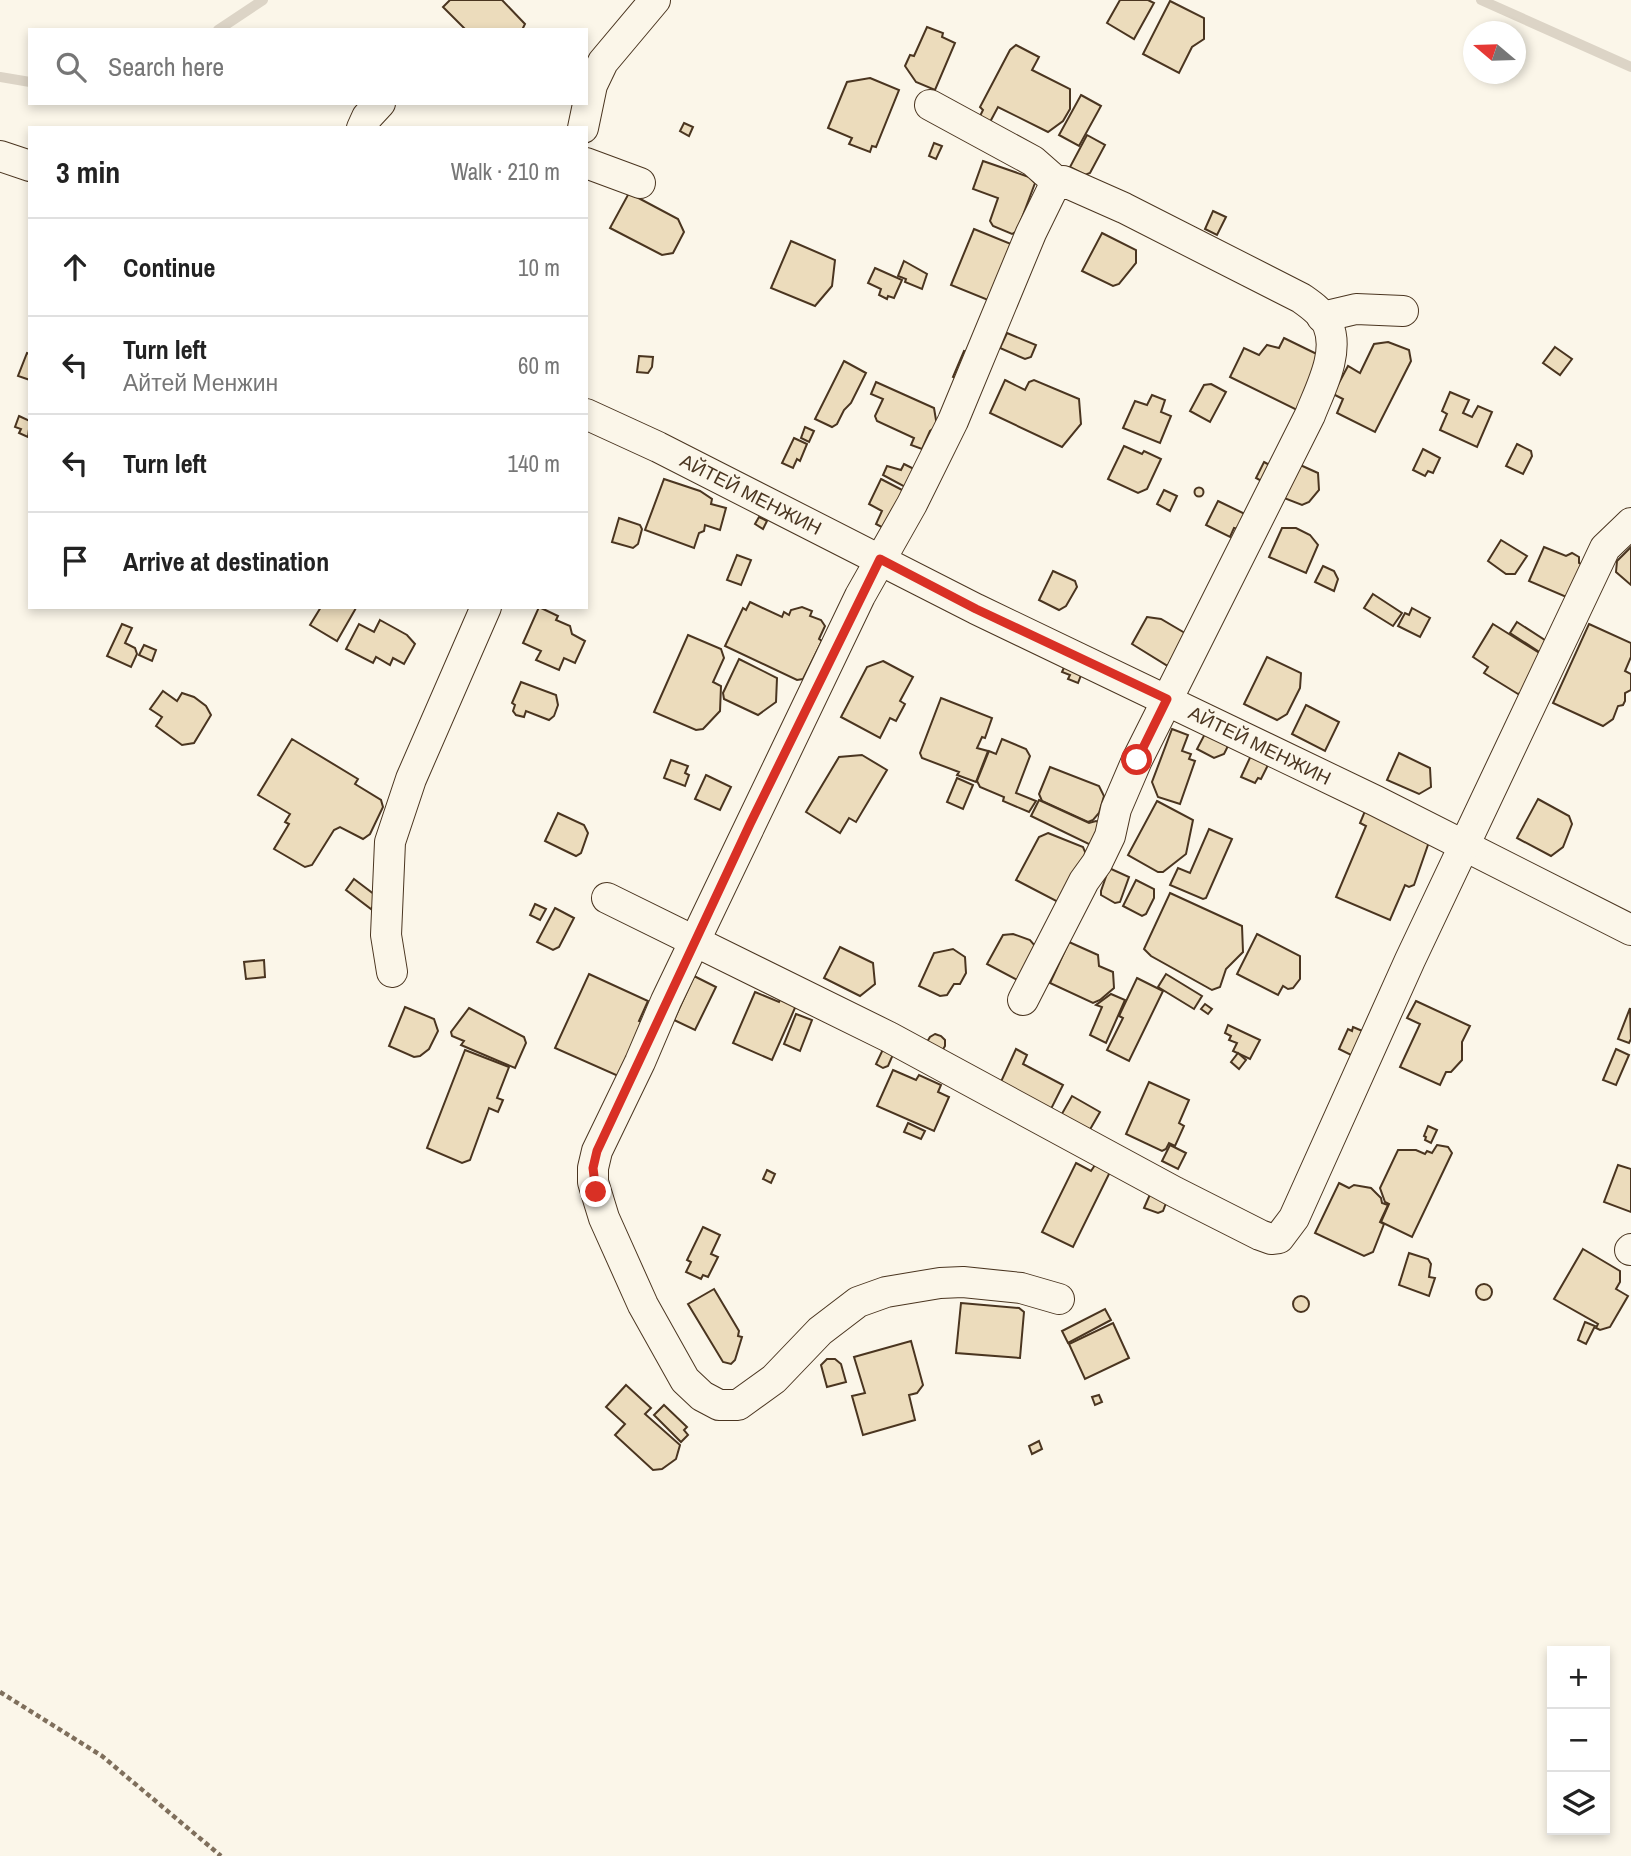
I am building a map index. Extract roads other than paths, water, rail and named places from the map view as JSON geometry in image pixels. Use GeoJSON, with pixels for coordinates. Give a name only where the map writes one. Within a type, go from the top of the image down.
{"type":"FeatureCollection","features":[{"type":"Feature","properties":{"kind":"street"},"geometry":{"type":"LineString","coordinates":[[588,104],[592,85],[603,62],[655,0]]}},
{"type":"Feature","properties":{"kind":"street"},"geometry":{"type":"LineString","coordinates":[[363,126],[378,105]]}},
{"type":"Feature","properties":{"kind":"street"},"geometry":{"type":"LineString","coordinates":[[583,126],[588,105]]}},
{"type":"Feature","properties":{"kind":"street"},"geometry":{"type":"LineString","coordinates":[[930,105],[1033,161],[1058,183]]}},
{"type":"Feature","properties":{"kind":"street"},"geometry":{"type":"LineString","coordinates":[[0,156],[28,165]]}},
{"type":"Feature","properties":{"kind":"street"},"geometry":{"type":"LineString","coordinates":[[588,164],[640,183]]}},
{"type":"Feature","properties":{"kind":"street"},"geometry":{"type":"LineString","coordinates":[[1023,1000],[1084,881],[1097,863],[1110,836],[1116,809],[1167,699],[1310,415],[1327,369],[1332,342],[1328,324],[1317,310],[1301,298],[1124,208],[1063,181],[1054,186],[1031,233],[953,421],[912,504],[842,633],[597,1151],[593,1168],[593,1182],[600,1207],[643,1305],[685,1380],[702,1396],[719,1405],[738,1405],[774,1379],[820,1331],[858,1302],[886,1292],[963,1282],[1021,1288],[1059,1299]]}},
{"type":"Feature","properties":{"kind":"street"},"geometry":{"type":"LineString","coordinates":[[1322,317],[1356,309],[1403,311]]}},
{"type":"Feature","properties":{"kind":"street","name":"АЙТЕЙ МЕНЖИН"},"geometry":{"type":"LineString","coordinates":[[588,415],[658,447],[976,609],[1167,699],[1631,930]]}},
{"type":"Feature","properties":{"kind":"street"},"geometry":{"type":"LineString","coordinates":[[607,898],[888,1037],[1260,1235],[1279,1238],[1294,1218],[1463,845],[1605,548],[1631,523]]}},
{"type":"Feature","properties":{"kind":"street"},"geometry":{"type":"LineString","coordinates":[[392,972],[386,935],[390,842],[411,779],[485,609]]}},
{"type":"Feature","properties":{"kind":"waterway"},"geometry":{"type":"LineString","coordinates":[[221,28],[263,0]]}},
{"type":"Feature","properties":{"kind":"waterway"},"geometry":{"type":"LineString","coordinates":[[1481,0],[1631,67]]}},
{"type":"Feature","properties":{"kind":"waterway"},"geometry":{"type":"LineString","coordinates":[[0,77],[28,82]]}}]}
